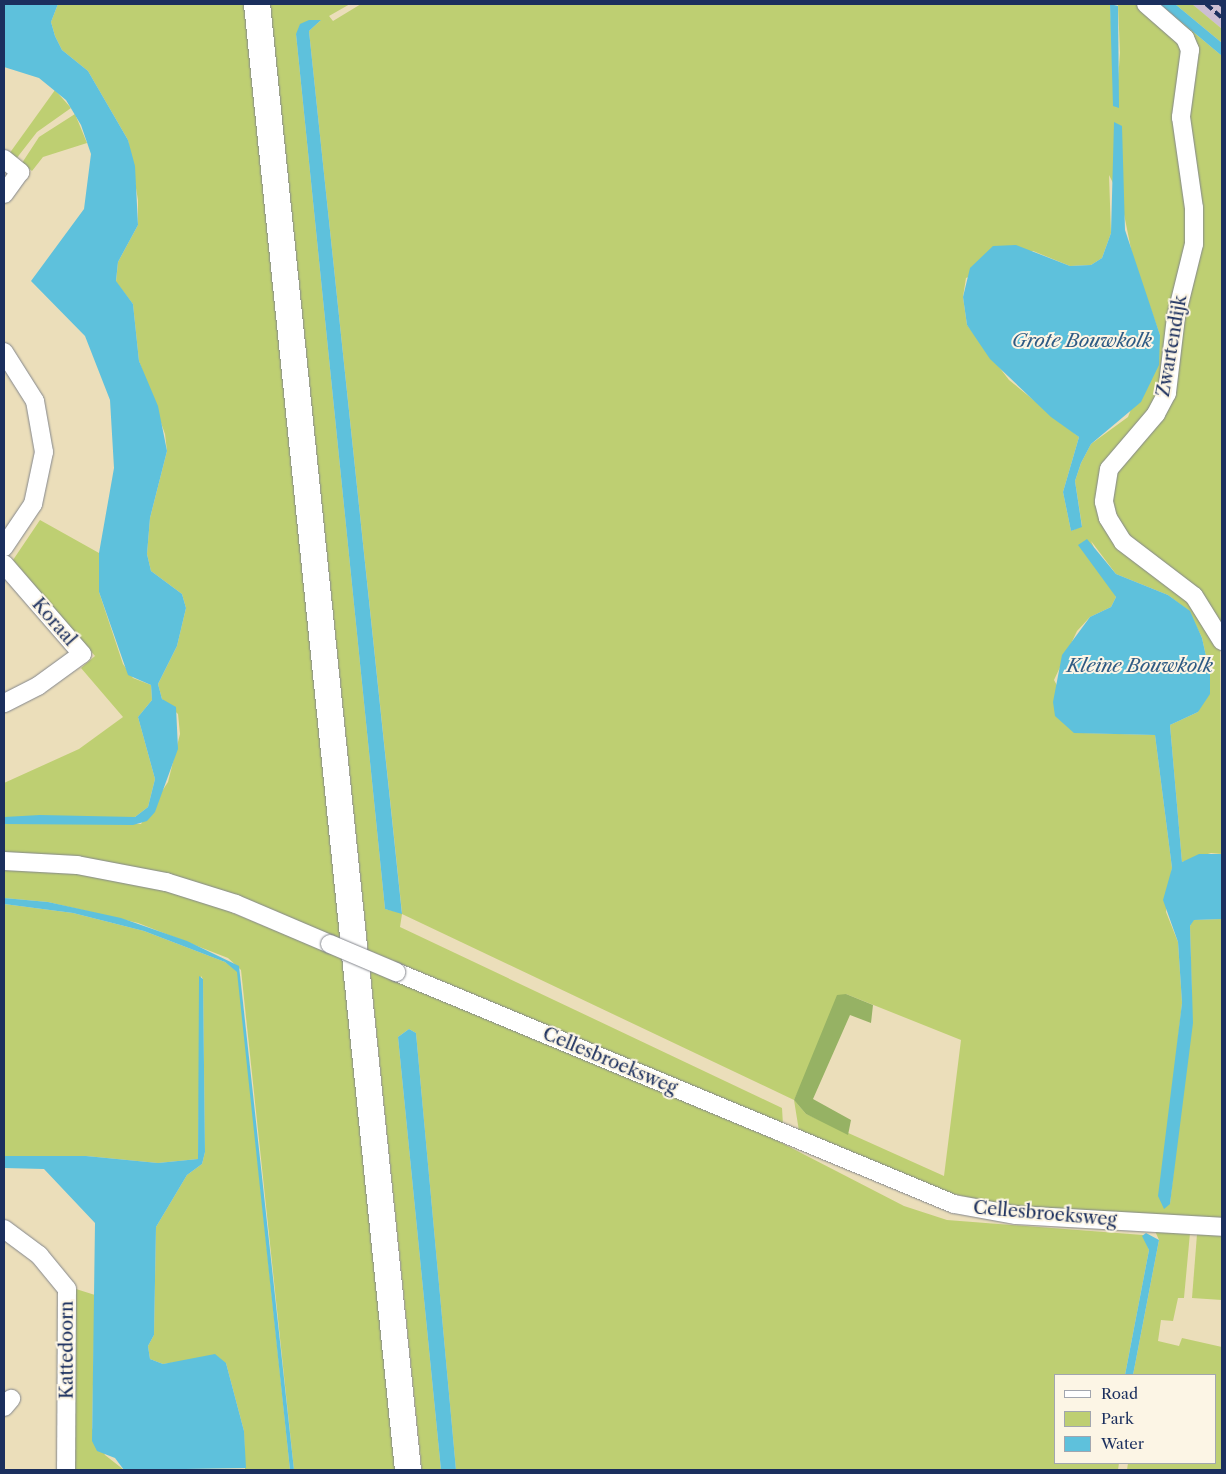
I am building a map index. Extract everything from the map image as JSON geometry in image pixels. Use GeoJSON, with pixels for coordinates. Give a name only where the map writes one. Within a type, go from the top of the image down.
{"type":"FeatureCollection","features":[{"type":"Feature","properties":{"kind":"highway"},"geometry":{"type":"LineString","coordinates":[[257,4],[408,1470]]}},
{"type":"Feature","properties":{"kind":"highway"},"geometry":{"type":"LineString","coordinates":[[265,4],[416,1470]]}},
{"type":"Feature","properties":{"kind":"street","name":"Zwartendijk"},"geometry":{"type":"LineString","coordinates":[[1146,4],[1185,38],[1190,50],[1181,124],[1194,208],[1194,244],[1176,317],[1167,393],[1156,414],[1110,469],[1104,502],[1108,518],[1123,542],[1194,596],[1222,640]]}},
{"type":"Feature","properties":{"kind":"street"},"geometry":{"type":"LineString","coordinates":[[4,159],[20,172],[4,194]]}},
{"type":"Feature","properties":{"kind":"street"},"geometry":{"type":"LineString","coordinates":[[4,352],[35,401],[44,452],[33,504],[4,548]]}},
{"type":"Feature","properties":{"kind":"street","name":"Koraal"},"geometry":{"type":"LineString","coordinates":[[4,564],[82,654],[38,686],[4,702]]}},
{"type":"Feature","properties":{"kind":"street","name":"Cellesbroeksweg"},"geometry":{"type":"LineString","coordinates":[[4,861],[77,865],[166,882],[236,904],[954,1204],[1016,1215],[1222,1227]]}},
{"type":"Feature","properties":{"kind":"street","name":"Kattedoorn"},"geometry":{"type":"LineString","coordinates":[[4,1229],[39,1254],[67,1289],[66,1470]]}},
{"type":"Feature","properties":{"kind":"shaded area"},"geometry":{"type":"Polygon","coordinates":[[[1192,4],[1222,4],[1222,29],[1199,10],[1192,4]]]}},
{"type":"Feature","properties":{"kind":"green space"},"geometry":{"type":"Polygon","coordinates":[[[58,4],[245,4],[350,945],[264,910],[4,856],[4,824],[141,824],[168,782],[180,734],[178,714],[162,699],[158,684],[177,646],[186,608],[182,594],[151,571],[147,554],[150,518],[167,451],[165,434],[139,361],[133,304],[116,282],[118,262],[138,225],[138,200],[128,140],[88,71],[62,50],[51,22],[58,4]]]}},
{"type":"Feature","properties":{"kind":"green space"},"geometry":{"type":"Polygon","coordinates":[[[270,4],[350,4],[329,16],[333,21],[361,4],[1110,4],[1116,108],[1120,53],[1118,4],[1139,4],[1180,41],[1191,220],[1159,398],[1120,446],[1101,510],[1182,592],[1220,649],[1222,854],[1211,853],[1182,862],[1170,725],[1198,712],[1210,674],[1202,638],[1189,611],[1168,595],[1116,574],[1091,541],[1116,597],[1111,607],[1090,617],[1077,631],[1054,680],[1083,733],[1155,735],[1172,868],[1166,912],[1178,942],[1182,1003],[1170,1113],[1170,1204],[1192,1004],[1190,926],[1193,920],[1222,919],[1222,1223],[1003,1205],[931,1189],[799,1131],[794,1100],[402,914],[400,927],[782,1108],[783,1125],[368,950],[270,4]],[[321,20],[296,34],[385,909],[402,913],[309,31],[321,20]],[[1109,175],[1111,233],[1102,258],[1091,265],[1070,266],[1033,251],[966,278],[963,297],[967,325],[1009,380],[1079,437],[1063,492],[1071,531],[1082,526],[1075,481],[1081,463],[1091,444],[1128,417],[1160,335],[1133,259],[1121,199],[1109,175]],[[846,994],[794,1100],[806,1114],[944,1176],[961,1040],[846,994]]]}},
{"type":"Feature","properties":{"kind":"green space"},"geometry":{"type":"Polygon","coordinates":[[[1152,4],[1160,4],[1222,56],[1222,631],[1122,532],[1110,501],[1114,474],[1153,425],[1187,286],[1186,142],[1194,55],[1152,4]]]}},
{"type":"Feature","properties":{"kind":"green space"},"geometry":{"type":"Polygon","coordinates":[[[1175,4],[1192,4],[1222,29],[1222,43],[1175,4]]]}},
{"type":"Feature","properties":{"kind":"green space"},"geometry":{"type":"Polygon","coordinates":[[[55,90],[71,108],[37,132],[16,159],[9,154],[55,90]]]}},
{"type":"Feature","properties":{"kind":"green space"},"geometry":{"type":"Polygon","coordinates":[[[75,114],[87,143],[43,157],[32,171],[22,163],[39,137],[75,114]]]}},
{"type":"Feature","properties":{"kind":"green space"},"geometry":{"type":"Polygon","coordinates":[[[40,520],[99,553],[99,592],[123,664],[133,678],[151,685],[152,700],[138,717],[155,779],[148,807],[135,817],[4,817],[4,783],[79,749],[123,717],[81,668],[95,656],[13,560],[40,520]]]}},
{"type":"Feature","properties":{"kind":"green space"},"geometry":{"type":"Polygon","coordinates":[[[4,868],[100,874],[148,885],[203,901],[348,960],[401,1470],[294,1470],[241,970],[228,958],[138,923],[48,902],[4,898],[4,868]]]}},
{"type":"Feature","properties":{"kind":"green space"},"geometry":{"type":"Polygon","coordinates":[[[4,904],[73,913],[144,931],[225,962],[238,972],[290,1470],[245,1470],[244,1431],[226,1363],[200,1359],[163,1364],[150,1359],[148,1346],[154,1335],[156,1227],[187,1175],[202,1164],[205,1152],[203,979],[201,976],[198,1159],[158,1163],[86,1156],[4,1156],[4,904]]]}},
{"type":"Feature","properties":{"kind":"green space"},"geometry":{"type":"Polygon","coordinates":[[[370,969],[776,1140],[904,1206],[947,1220],[1143,1235],[1149,1250],[1125,1374],[1054,1374],[1054,1464],[1119,1464],[1118,1470],[456,1470],[416,1033],[409,1029],[398,1037],[441,1470],[422,1470],[370,969]]]}},
{"type":"Feature","properties":{"kind":"green space"},"geometry":{"type":"Polygon","coordinates":[[[846,994],[873,1005],[871,1023],[850,1015],[813,1099],[851,1120],[848,1135],[806,1114],[794,1100],[837,995],[846,994]]]}},
{"type":"Feature","properties":{"kind":"green space"},"geometry":{"type":"Polygon","coordinates":[[[1155,1231],[1190,1233],[1184,1298],[1178,1298],[1173,1321],[1161,1320],[1158,1341],[1179,1346],[1182,1338],[1222,1347],[1222,1470],[1127,1470],[1128,1464],[1216,1464],[1216,1374],[1133,1374],[1159,1240],[1155,1231]]]}},
{"type":"Feature","properties":{"kind":"green space"},"geometry":{"type":"Polygon","coordinates":[[[1197,1234],[1222,1236],[1222,1300],[1192,1298],[1197,1234]]]}},
{"type":"Feature","properties":{"kind":"green space"},"geometry":{"type":"Polygon","coordinates":[[[76,1289],[95,1295],[92,1428],[105,1455],[124,1470],[73,1470],[76,1289]]]}},
{"type":"Feature","properties":{"kind":"water"},"geometry":{"type":"Polygon","coordinates":[[[58,4],[51,22],[55,36],[62,50],[88,71],[128,140],[135,166],[138,225],[118,262],[116,281],[133,304],[139,361],[158,406],[167,451],[150,518],[147,554],[151,571],[182,594],[186,608],[177,646],[158,684],[162,699],[176,707],[178,749],[155,812],[147,821],[133,825],[4,824],[4,817],[40,815],[135,817],[148,807],[155,779],[138,717],[152,700],[151,685],[128,675],[99,592],[99,553],[114,468],[110,400],[85,336],[31,281],[84,209],[91,154],[81,125],[66,100],[39,78],[4,67],[4,5],[58,4]]]}},
{"type":"Feature","properties":{"kind":"water"},"geometry":{"type":"Polygon","coordinates":[[[1110,4],[1118,6],[1119,108],[1113,106],[1110,4]]]}},
{"type":"Feature","properties":{"kind":"water"},"geometry":{"type":"Polygon","coordinates":[[[1160,4],[1175,4],[1222,43],[1222,56],[1160,4]]]}},
{"type":"Feature","properties":{"kind":"water"},"geometry":{"type":"Polygon","coordinates":[[[309,20],[321,20],[309,31],[402,914],[385,909],[296,34],[300,24],[309,20]]]}},
{"type":"Feature","properties":{"kind":"water","name":"Grote Bouwkolk"},"geometry":{"type":"Polygon","coordinates":[[[1114,122],[1122,126],[1125,230],[1160,335],[1159,365],[1141,402],[1091,444],[1081,463],[1075,481],[1082,527],[1071,531],[1063,492],[1079,437],[1051,417],[990,359],[967,325],[963,297],[970,268],[993,246],[1016,245],[1070,266],[1091,265],[1102,258],[1111,233],[1114,122]]]}},
{"type":"Feature","properties":{"kind":"water","name":"Kleine Bouwkolk"},"geometry":{"type":"Polygon","coordinates":[[[1087,539],[1116,574],[1168,595],[1190,611],[1202,638],[1210,674],[1210,694],[1198,712],[1170,725],[1182,862],[1199,854],[1222,854],[1222,919],[1194,920],[1190,926],[1193,1023],[1170,1204],[1164,1209],[1158,1196],[1182,1003],[1178,942],[1163,900],[1172,868],[1155,735],[1074,733],[1055,716],[1053,702],[1062,655],[1090,617],[1111,607],[1116,597],[1078,545],[1087,539]]]}},
{"type":"Feature","properties":{"kind":"water"},"geometry":{"type":"Polygon","coordinates":[[[4,898],[48,902],[121,918],[187,941],[239,966],[294,1470],[290,1470],[237,972],[225,962],[144,931],[73,913],[4,904],[4,898]]]}},
{"type":"Feature","properties":{"kind":"water"},"geometry":{"type":"Polygon","coordinates":[[[199,976],[203,979],[205,1152],[202,1164],[187,1175],[156,1227],[154,1335],[148,1346],[150,1359],[163,1364],[215,1354],[226,1363],[244,1431],[246,1468],[124,1470],[115,1458],[97,1451],[92,1441],[95,1223],[44,1169],[4,1168],[4,1156],[86,1156],[158,1163],[198,1159],[199,976]]]}},
{"type":"Feature","properties":{"kind":"water"},"geometry":{"type":"Polygon","coordinates":[[[409,1029],[416,1033],[456,1470],[441,1470],[398,1037],[409,1029]]]}},
{"type":"Feature","properties":{"kind":"water"},"geometry":{"type":"Polygon","coordinates":[[[1146,1233],[1159,1240],[1133,1374],[1125,1374],[1149,1250],[1142,1236],[1146,1233]]]}},
{"type":"Feature","properties":{"kind":"railway"},"geometry":{"type":"LineString","coordinates":[[1206,4],[1222,18]]}}]}
